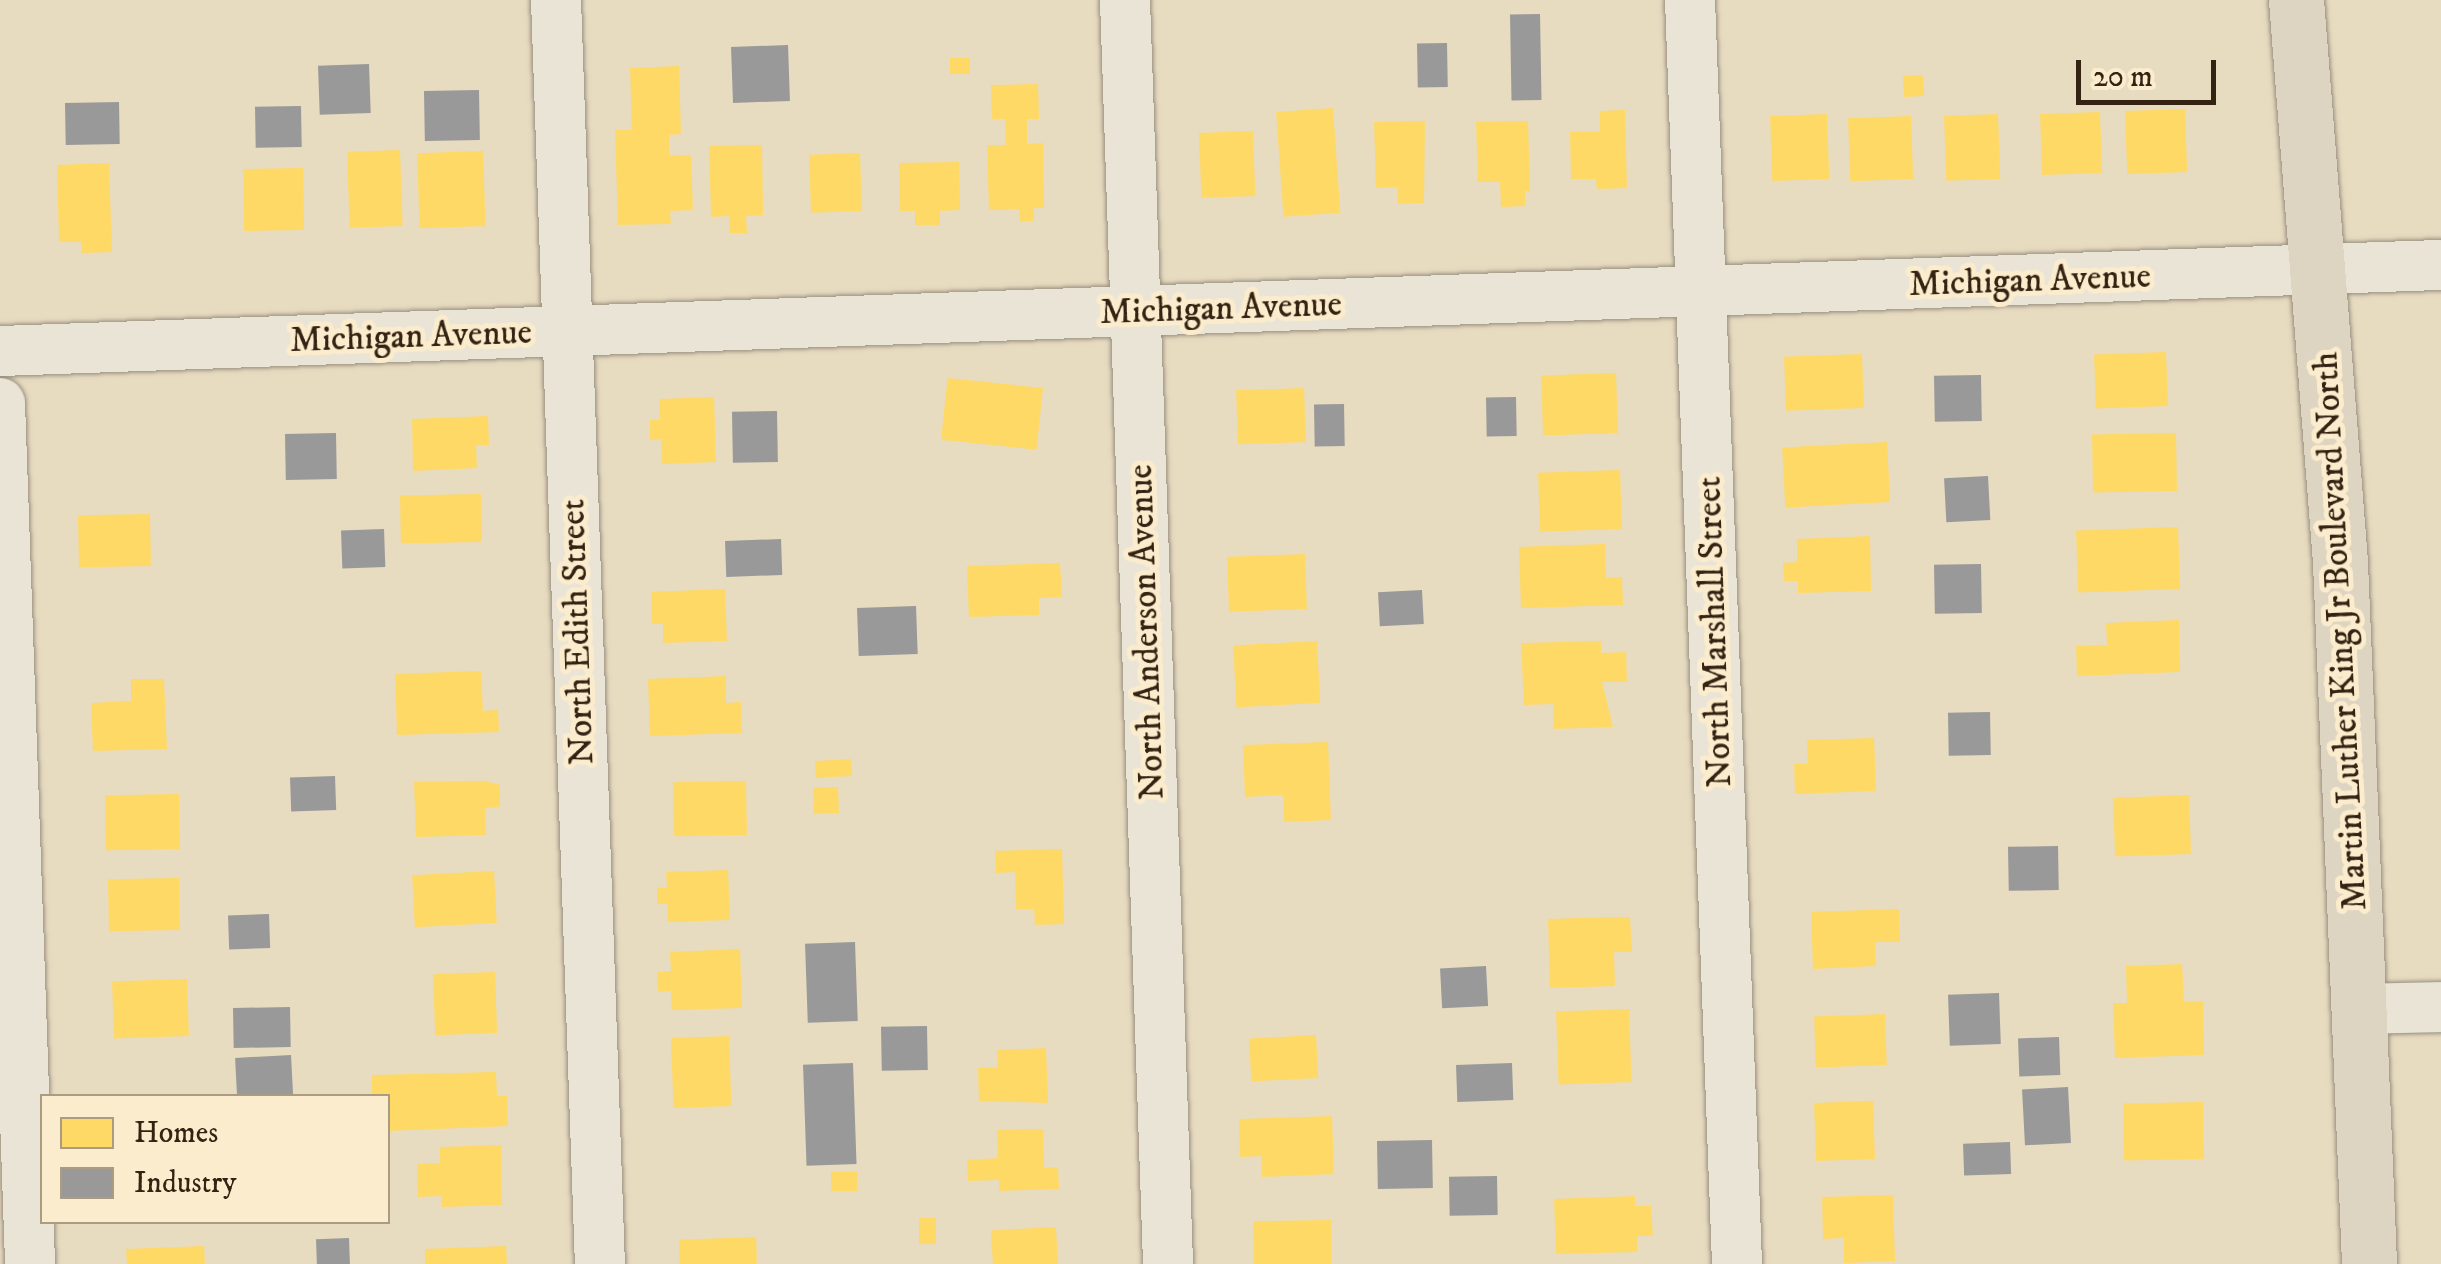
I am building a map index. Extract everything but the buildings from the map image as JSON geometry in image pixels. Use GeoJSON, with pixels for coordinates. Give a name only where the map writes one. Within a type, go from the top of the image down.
{"type":"FeatureCollection","features":[{"type":"Feature","properties":{"kind":"main road","name":"Martin Luther King Jr Boulevard North"},"geometry":{"type":"LineString","coordinates":[[2296,0],[2321,270],[2360,1009],[2368,1264]]}},
{"type":"Feature","properties":{"kind":"street","name":"North Edith Street"},"geometry":{"type":"LineString","coordinates":[[556,0],[600,1264]]}},
{"type":"Feature","properties":{"kind":"street","name":"North Anderson Avenue"},"geometry":{"type":"LineString","coordinates":[[1125,0],[1168,1264]]}},
{"type":"Feature","properties":{"kind":"street","name":"North Marshall Street"},"geometry":{"type":"LineString","coordinates":[[1690,0],[1704,292],[1737,1264]]}},
{"type":"Feature","properties":{"kind":"street","name":"Michigan Avenue"},"geometry":{"type":"LineString","coordinates":[[0,351],[2441,265]]}},
{"type":"Feature","properties":{"kind":"street"},"geometry":{"type":"LineString","coordinates":[[0,403],[30,1264]]}},
{"type":"Feature","properties":{"kind":"street"},"geometry":{"type":"LineString","coordinates":[[2360,1009],[2441,1007]]}}]}
